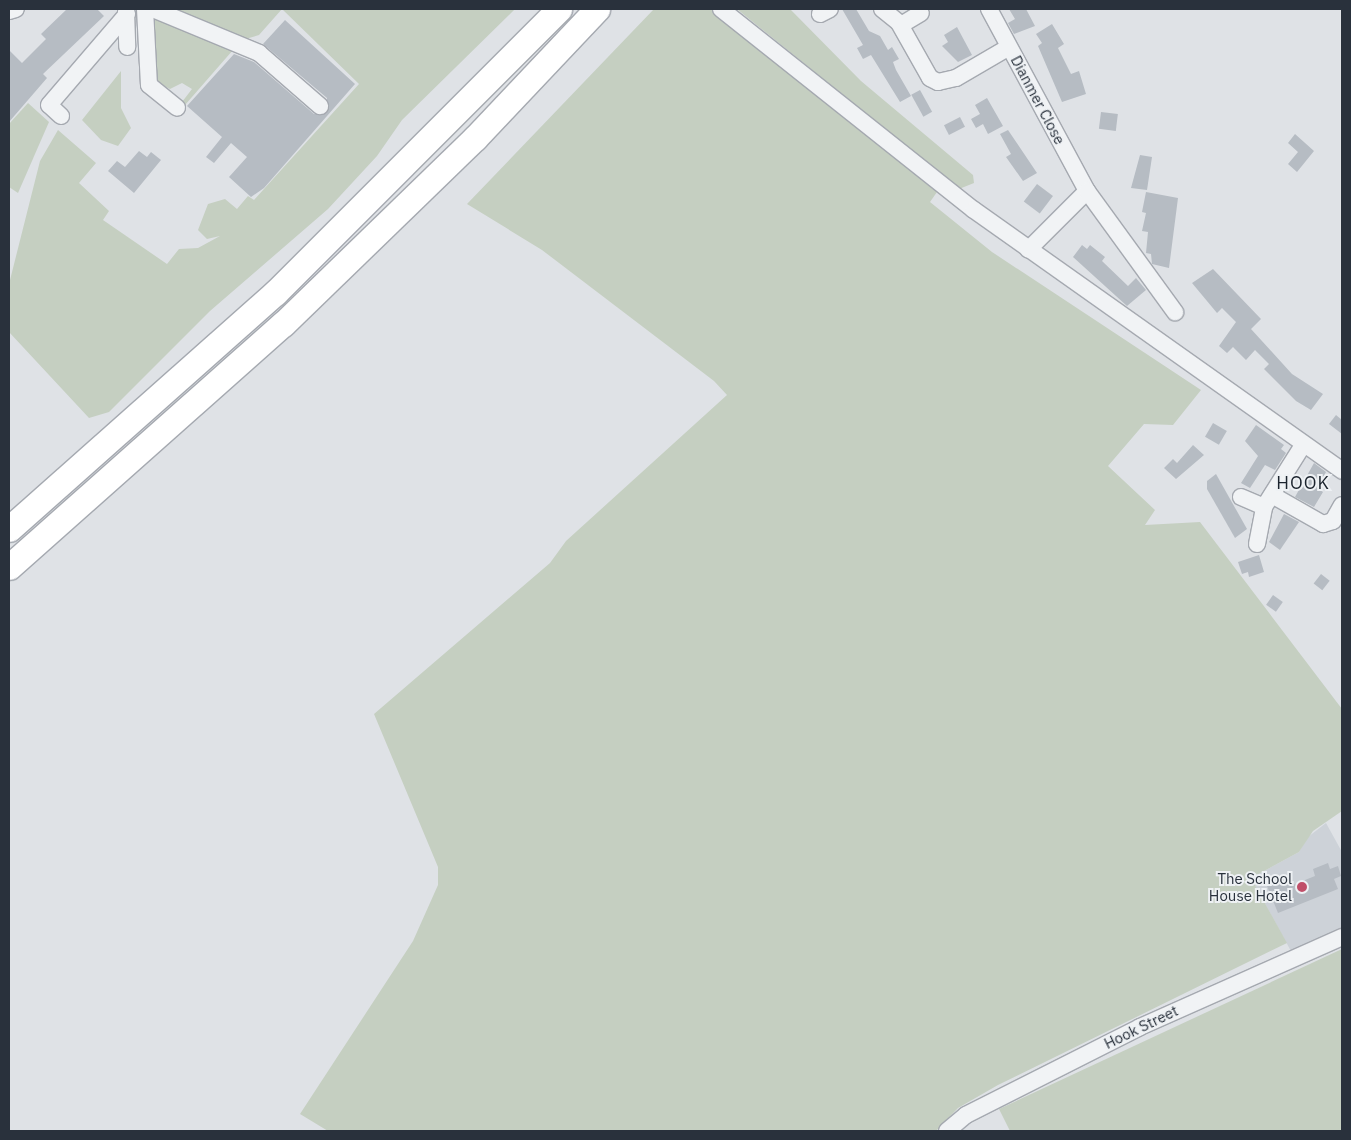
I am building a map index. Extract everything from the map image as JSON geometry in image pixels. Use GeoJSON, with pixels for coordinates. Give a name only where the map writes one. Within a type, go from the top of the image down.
{"type":"FeatureCollection","features":[{"type":"Feature","properties":{"kind":"highway"},"geometry":{"type":"LineString","coordinates":[[9,530],[275,293],[559,9]]}},
{"type":"Feature","properties":{"kind":"highway"},"geometry":{"type":"LineString","coordinates":[[9,567],[284,324],[475,138],[597,9]]}},
{"type":"Feature","properties":{"kind":"street"},"geometry":{"type":"LineString","coordinates":[[9,11],[16,9]]}},
{"type":"Feature","properties":{"kind":"street"},"geometry":{"type":"LineString","coordinates":[[145,9],[149,85],[177,108]]}},
{"type":"Feature","properties":{"kind":"street"},"geometry":{"type":"LineString","coordinates":[[153,9],[258,53],[320,106]]}},
{"type":"Feature","properties":{"kind":"street"},"geometry":{"type":"LineString","coordinates":[[720,9],[827,98],[1028,250],[1246,396],[1303,445],[1342,472]]}},
{"type":"Feature","properties":{"kind":"street"},"geometry":{"type":"LineString","coordinates":[[882,9],[901,25],[927,73],[938,82],[956,78],[1009,47]]}},
{"type":"Feature","properties":{"kind":"street","name":"Dianmer Close"},"geometry":{"type":"LineString","coordinates":[[989,9],[1087,191],[1175,312]]}},
{"type":"Feature","properties":{"kind":"street"},"geometry":{"type":"LineString","coordinates":[[126,11],[127,47]]}},
{"type":"Feature","properties":{"kind":"street"},"geometry":{"type":"LineString","coordinates":[[61,116],[49,105],[126,11]]}},
{"type":"Feature","properties":{"kind":"street"},"geometry":{"type":"LineString","coordinates":[[901,25],[921,13]]}},
{"type":"Feature","properties":{"kind":"street"},"geometry":{"type":"LineString","coordinates":[[1028,250],[1087,191]]}},
{"type":"Feature","properties":{"kind":"street"},"geometry":{"type":"LineString","coordinates":[[1257,544],[1268,501],[1303,445]]}},
{"type":"Feature","properties":{"kind":"street"},"geometry":{"type":"LineString","coordinates":[[1241,497],[1268,501],[1323,524],[1333,520],[1342,505]]}},
{"type":"Feature","properties":{"kind":"street","name":"Hook Street"},"geometry":{"type":"LineString","coordinates":[[946,1131],[966,1115],[1140,1027],[1342,937]]}},
{"type":"Feature","properties":{"kind":"shaded area"},"geometry":{"type":"Polygon","coordinates":[[[1326,823],[1342,852],[1342,930],[1292,953],[1251,878],[1299,852],[1308,837],[1326,823]]]}},
{"type":"Feature","properties":{"kind":"green space"},"geometry":{"type":"Polygon","coordinates":[[[161,9],[282,9],[259,35],[242,40],[161,9]]]}},
{"type":"Feature","properties":{"kind":"green space"},"geometry":{"type":"Polygon","coordinates":[[[282,9],[515,9],[402,120],[377,156],[328,209],[210,311],[109,412],[89,418],[9,332],[9,284],[40,161],[58,130],[96,163],[79,183],[109,211],[103,220],[167,264],[179,249],[198,248],[220,236],[207,239],[198,230],[208,204],[225,199],[237,209],[248,196],[254,200],[359,84],[282,9]]]}},
{"type":"Feature","properties":{"kind":"green space"},"geometry":{"type":"Polygon","coordinates":[[[654,9],[711,9],[929,184],[937,192],[930,202],[992,252],[1201,390],[1173,425],[1144,424],[1108,466],[1155,510],[1145,525],[1200,522],[1342,709],[1342,811],[1313,831],[1299,852],[1251,878],[1287,943],[998,1085],[958,1108],[936,1131],[328,1131],[300,1114],[413,941],[438,885],[438,867],[374,714],[550,563],[566,541],[727,395],[714,381],[542,250],[467,204],[654,9]]]}},
{"type":"Feature","properties":{"kind":"green space"},"geometry":{"type":"Polygon","coordinates":[[[737,9],[790,9],[861,81],[973,175],[974,183],[959,189],[737,9]]]}},
{"type":"Feature","properties":{"kind":"green space"},"geometry":{"type":"Polygon","coordinates":[[[150,13],[233,50],[185,105],[182,102],[192,89],[182,83],[170,89],[155,81],[150,13]]]}},
{"type":"Feature","properties":{"kind":"green space"},"geometry":{"type":"Polygon","coordinates":[[[121,71],[121,108],[131,128],[118,146],[101,140],[82,120],[121,71]]]}},
{"type":"Feature","properties":{"kind":"green space"},"geometry":{"type":"Polygon","coordinates":[[[28,103],[49,122],[18,193],[9,187],[9,124],[28,103]]]}},
{"type":"Feature","properties":{"kind":"green space"},"geometry":{"type":"Polygon","coordinates":[[[1342,949],[1342,1131],[1010,1131],[999,1109],[1342,949]]]}},
{"type":"Feature","properties":{"kind":"building"},"geometry":{"type":"Polygon","coordinates":[[[67,9],[97,9],[104,16],[43,74],[47,78],[9,122],[9,50],[22,63],[46,39],[41,34],[67,9]]]}},
{"type":"Feature","properties":{"kind":"building"},"geometry":{"type":"Polygon","coordinates":[[[842,9],[856,9],[869,31],[880,36],[888,50],[892,47],[899,59],[893,62],[896,70],[911,96],[900,102],[871,55],[863,59],[857,48],[863,45],[842,9]]]}},
{"type":"Feature","properties":{"kind":"building"},"geometry":{"type":"Polygon","coordinates":[[[1009,9],[1026,9],[1035,26],[1014,34],[1008,23],[1015,19],[1009,9]]]}},
{"type":"Feature","properties":{"kind":"building"},"geometry":{"type":"Polygon","coordinates":[[[285,20],[355,84],[264,188],[251,197],[229,177],[247,157],[231,143],[214,163],[206,157],[222,137],[187,106],[234,54],[254,62],[314,114],[327,113],[327,98],[263,44],[285,20]]]}},
{"type":"Feature","properties":{"kind":"building"},"geometry":{"type":"Polygon","coordinates":[[[1052,24],[1064,44],[1058,48],[1071,74],[1079,71],[1086,94],[1062,102],[1038,46],[1042,43],[1036,34],[1052,24]]]}},
{"type":"Feature","properties":{"kind":"building"},"geometry":{"type":"Polygon","coordinates":[[[957,27],[972,55],[958,62],[942,46],[948,42],[944,35],[957,27]]]}},
{"type":"Feature","properties":{"kind":"building"},"geometry":{"type":"Polygon","coordinates":[[[920,90],[932,112],[923,117],[911,95],[920,90]]]}},
{"type":"Feature","properties":{"kind":"building"},"geometry":{"type":"Polygon","coordinates":[[[987,98],[1003,126],[988,134],[983,124],[976,128],[971,119],[980,114],[975,105],[987,98]]]}},
{"type":"Feature","properties":{"kind":"building"},"geometry":{"type":"Polygon","coordinates":[[[1101,112],[1118,114],[1116,131],[1099,129],[1101,112]]]}},
{"type":"Feature","properties":{"kind":"building"},"geometry":{"type":"Polygon","coordinates":[[[960,117],[965,127],[949,135],[944,125],[960,117]]]}},
{"type":"Feature","properties":{"kind":"building"},"geometry":{"type":"Polygon","coordinates":[[[1008,130],[1037,173],[1023,181],[1006,157],[1011,154],[1000,134],[1008,130]]]}},
{"type":"Feature","properties":{"kind":"building"},"geometry":{"type":"Polygon","coordinates":[[[1295,134],[1314,151],[1297,172],[1288,164],[1298,152],[1288,143],[1295,134]]]}},
{"type":"Feature","properties":{"kind":"building"},"geometry":{"type":"Polygon","coordinates":[[[139,151],[147,157],[151,152],[161,160],[134,193],[108,171],[117,161],[125,167],[139,151]]]}},
{"type":"Feature","properties":{"kind":"building"},"geometry":{"type":"Polygon","coordinates":[[[1140,155],[1152,157],[1147,190],[1131,188],[1140,155]]]}},
{"type":"Feature","properties":{"kind":"building"},"geometry":{"type":"Polygon","coordinates":[[[1037,184],[1053,196],[1040,214],[1024,202],[1037,184]]]}},
{"type":"Feature","properties":{"kind":"building"},"geometry":{"type":"Polygon","coordinates":[[[1146,192],[1178,198],[1169,268],[1152,264],[1151,254],[1146,253],[1148,232],[1142,231],[1146,213],[1142,212],[1146,192]]]}},
{"type":"Feature","properties":{"kind":"building"},"geometry":{"type":"Polygon","coordinates":[[[1082,245],[1087,249],[1090,245],[1105,257],[1102,261],[1128,286],[1136,278],[1146,290],[1127,306],[1073,257],[1082,245]]]}},
{"type":"Feature","properties":{"kind":"building"},"geometry":{"type":"Polygon","coordinates":[[[1213,269],[1261,319],[1251,329],[1292,374],[1323,394],[1311,410],[1296,401],[1264,369],[1269,364],[1255,350],[1246,360],[1233,347],[1227,353],[1219,346],[1236,322],[1222,308],[1217,313],[1192,283],[1213,269]]]}},
{"type":"Feature","properties":{"kind":"building"},"geometry":{"type":"Polygon","coordinates":[[[1336,415],[1342,420],[1342,434],[1329,424],[1336,415]]]}},
{"type":"Feature","properties":{"kind":"building"},"geometry":{"type":"Polygon","coordinates":[[[1213,423],[1227,431],[1219,445],[1205,437],[1213,423]]]}},
{"type":"Feature","properties":{"kind":"building"},"geometry":{"type":"Polygon","coordinates":[[[1256,425],[1284,445],[1281,449],[1286,453],[1275,470],[1265,465],[1250,488],[1241,483],[1258,456],[1245,441],[1256,425]]]}},
{"type":"Feature","properties":{"kind":"building"},"geometry":{"type":"Polygon","coordinates":[[[1193,445],[1204,455],[1176,479],[1164,468],[1173,459],[1177,463],[1193,445]]]}},
{"type":"Feature","properties":{"kind":"building"},"geometry":{"type":"Polygon","coordinates":[[[1314,463],[1326,472],[1317,488],[1323,492],[1314,507],[1295,497],[1314,463]]]}},
{"type":"Feature","properties":{"kind":"building"},"geometry":{"type":"Polygon","coordinates":[[[1216,474],[1247,529],[1235,538],[1207,489],[1207,481],[1216,474]]]}},
{"type":"Feature","properties":{"kind":"building"},"geometry":{"type":"Polygon","coordinates":[[[1284,514],[1299,522],[1280,550],[1269,542],[1284,514]]]}},
{"type":"Feature","properties":{"kind":"building"},"geometry":{"type":"Polygon","coordinates":[[[1259,555],[1264,572],[1249,577],[1248,572],[1242,574],[1238,562],[1259,555]]]}},
{"type":"Feature","properties":{"kind":"building"},"geometry":{"type":"Polygon","coordinates":[[[1321,574],[1330,581],[1322,590],[1314,583],[1321,574]]]}},
{"type":"Feature","properties":{"kind":"building"},"geometry":{"type":"Polygon","coordinates":[[[1273,595],[1283,602],[1276,612],[1266,605],[1273,595]]]}},
{"type":"Feature","properties":{"kind":"building","name":"The School House Hotel"},"geometry":{"type":"Polygon","coordinates":[[[1328,863],[1330,869],[1338,866],[1341,876],[1334,879],[1338,889],[1278,913],[1267,886],[1287,878],[1290,886],[1315,876],[1313,869],[1328,863]]]}},
{"type":"Feature","properties":{"kind":"place","name":"The School House Hotel"},"geometry":{"type":"Point","coordinates":[1302,887]}},
{"type":"Feature","properties":{"kind":"district","name":"HOOK"},"geometry":{"type":"Point","coordinates":[1303,483]}}]}
